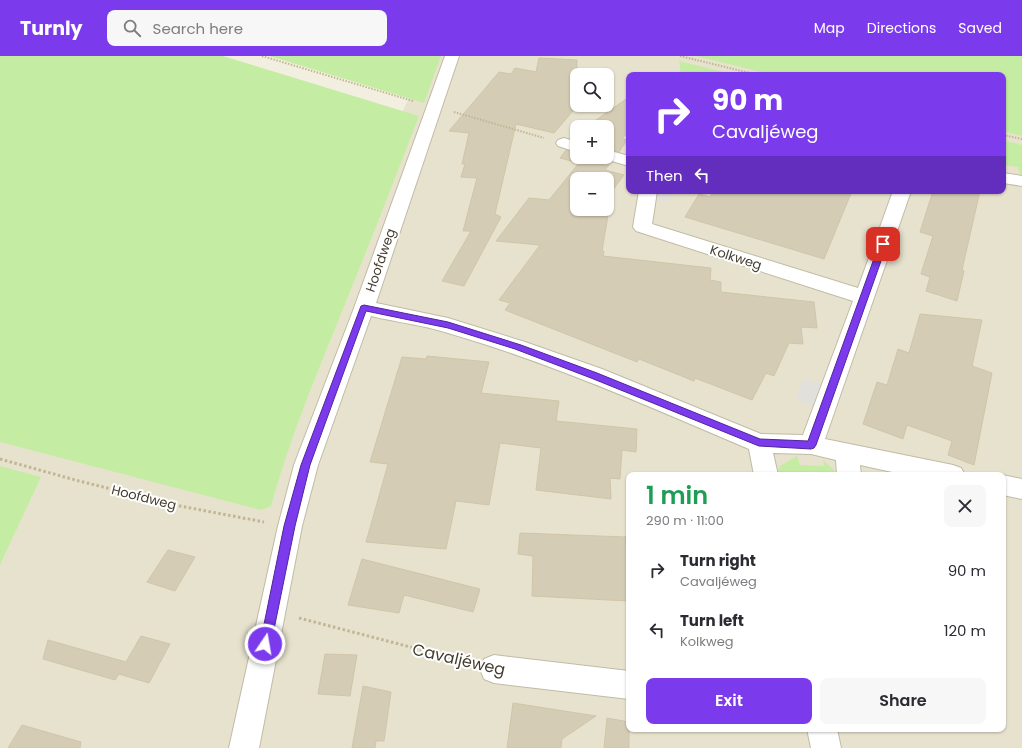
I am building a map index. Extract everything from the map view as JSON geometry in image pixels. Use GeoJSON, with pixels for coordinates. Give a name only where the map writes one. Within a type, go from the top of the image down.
{"type":"FeatureCollection","features":[{"type":"Feature","properties":{"kind":"street","name":"Hoofdweg"},"geometry":{"type":"LineString","coordinates":[[244,748],[290,526],[306,465],[364,308],[452,56]]}},
{"type":"Feature","properties":{"kind":"street"},"geometry":{"type":"LineString","coordinates":[[614,157],[626,160]]}},
{"type":"Feature","properties":{"kind":"street"},"geometry":{"type":"LineString","coordinates":[[1006,178],[1022,181]]}},
{"type":"Feature","properties":{"kind":"street","name":"Kolkweg"},"geometry":{"type":"LineString","coordinates":[[648,194],[642,227],[864,298]]}},
{"type":"Feature","properties":{"kind":"street"},"geometry":{"type":"LineString","coordinates":[[811,445],[901,194]]}},
{"type":"Feature","properties":{"kind":"street"},"geometry":{"type":"LineString","coordinates":[[364,308],[448,326],[511,345],[594,375],[759,443],[811,445],[848,464],[924,472]]}},
{"type":"Feature","properties":{"kind":"street"},"geometry":{"type":"LineString","coordinates":[[759,443],[765,472]]}},
{"type":"Feature","properties":{"kind":"street"},"geometry":{"type":"LineString","coordinates":[[1006,486],[1022,489]]}},
{"type":"Feature","properties":{"kind":"street","name":"Cavaljéweg"},"geometry":{"type":"LineString","coordinates":[[494,669],[626,685]]}},
{"type":"Feature","properties":{"kind":"street"},"geometry":{"type":"LineString","coordinates":[[823,732],[826,748]]}},
{"type":"Feature","properties":{"kind":"path"},"geometry":{"type":"LineString","coordinates":[[262,56],[434,108],[570,145]]}},
{"type":"Feature","properties":{"kind":"path"},"geometry":{"type":"LineString","coordinates":[[680,56],[746,72]]}},
{"type":"Feature","properties":{"kind":"path"},"geometry":{"type":"LineString","coordinates":[[1006,136],[1022,139]]}},
{"type":"Feature","properties":{"kind":"path","name":"Hoofdweg"},"geometry":{"type":"LineString","coordinates":[[0,459],[79,481],[180,506],[290,526]]}},
{"type":"Feature","properties":{"kind":"path","name":"Cavaljéweg"},"geometry":{"type":"LineString","coordinates":[[293,617],[494,669]]}},
{"type":"Feature","properties":{"kind":"shaded area"},"geometry":{"type":"Polygon","coordinates":[[[428,56],[722,56],[789,72],[626,72],[626,194],[1006,194],[1006,125],[1022,129],[1022,748],[0,748],[0,420],[233,482],[428,56]]]}},
{"type":"Feature","properties":{"kind":"shaded area"},"geometry":{"type":"Polygon","coordinates":[[[656,194],[670,194],[669,202],[655,200],[656,194]]]}},
{"type":"Feature","properties":{"kind":"shaded area"},"geometry":{"type":"Polygon","coordinates":[[[804,378],[824,385],[817,407],[796,400],[804,378]]]}},
{"type":"Feature","properties":{"kind":"green space"},"geometry":{"type":"Polygon","coordinates":[[[0,56],[223,56],[419,116],[376,228],[307,399],[271,506],[261,510],[0,442],[0,56]]]}},
{"type":"Feature","properties":{"kind":"green space"},"geometry":{"type":"Polygon","coordinates":[[[269,56],[441,56],[424,103],[269,56]]]}},
{"type":"Feature","properties":{"kind":"green space"},"geometry":{"type":"Polygon","coordinates":[[[696,56],[1022,56],[1022,136],[1006,132],[1006,72],[761,72],[696,56]]]}},
{"type":"Feature","properties":{"kind":"green space"},"geometry":{"type":"Polygon","coordinates":[[[679,61],[724,72],[681,72],[679,61]]]}},
{"type":"Feature","properties":{"kind":"green space"},"geometry":{"type":"Polygon","coordinates":[[[1006,141],[1022,145],[1022,177],[1018,167],[1006,165],[1006,141]]]}},
{"type":"Feature","properties":{"kind":"green space"},"geometry":{"type":"Polygon","coordinates":[[[797,456],[800,465],[824,466],[823,460],[834,472],[778,472],[780,466],[797,456]]]}},
{"type":"Feature","properties":{"kind":"green space"},"geometry":{"type":"Polygon","coordinates":[[[0,466],[41,477],[0,565],[0,466]]]}},
{"type":"Feature","properties":{"kind":"building"},"geometry":{"type":"Polygon","coordinates":[[[539,58],[577,60],[577,68],[570,68],[570,112],[572,112],[554,133],[516,124],[495,214],[501,217],[464,286],[442,281],[471,231],[463,231],[477,178],[461,177],[465,164],[462,164],[469,133],[449,131],[499,72],[511,74],[515,68],[536,72],[539,58]]]}},
{"type":"Feature","properties":{"kind":"building"},"geometry":{"type":"Polygon","coordinates":[[[626,99],[626,134],[622,139],[626,140],[626,142],[619,152],[614,151],[614,120],[596,120],[608,112],[614,112],[614,107],[626,99]]]}},
{"type":"Feature","properties":{"kind":"building"},"geometry":{"type":"Polygon","coordinates":[[[566,150],[570,151],[570,161],[560,158],[566,150]]]}},
{"type":"Feature","properties":{"kind":"building"},"geometry":{"type":"Polygon","coordinates":[[[578,164],[610,164],[605,170],[613,172],[572,172],[578,164]]]}},
{"type":"Feature","properties":{"kind":"building"},"geometry":{"type":"Polygon","coordinates":[[[614,172],[624,175],[614,188],[614,172]]]}},
{"type":"Feature","properties":{"kind":"building"},"geometry":{"type":"Polygon","coordinates":[[[570,174],[570,216],[608,216],[602,251],[604,251],[603,256],[711,268],[710,280],[721,282],[721,292],[814,302],[817,328],[801,327],[803,344],[789,343],[774,376],[766,373],[752,400],[695,378],[694,381],[639,359],[637,362],[505,310],[510,303],[499,300],[540,245],[496,241],[529,198],[549,200],[570,174]]]}},
{"type":"Feature","properties":{"kind":"building"},"geometry":{"type":"Polygon","coordinates":[[[699,194],[710,197],[712,194],[851,194],[824,259],[685,217],[699,194]]]}},
{"type":"Feature","properties":{"kind":"building"},"geometry":{"type":"Polygon","coordinates":[[[932,194],[979,194],[962,270],[964,271],[957,301],[926,291],[930,277],[921,274],[933,236],[920,232],[932,194]]]}},
{"type":"Feature","properties":{"kind":"building"},"geometry":{"type":"Polygon","coordinates":[[[920,314],[982,320],[972,366],[992,373],[974,465],[948,455],[952,441],[907,425],[903,439],[863,424],[877,382],[887,385],[898,349],[909,353],[920,314]]]}},
{"type":"Feature","properties":{"kind":"building"},"geometry":{"type":"Polygon","coordinates":[[[427,356],[489,362],[481,393],[559,401],[556,421],[637,429],[636,452],[622,450],[620,479],[610,478],[611,499],[536,490],[541,448],[500,443],[489,505],[456,501],[446,549],[366,542],[388,464],[370,462],[402,357],[426,359],[427,356]]]}},
{"type":"Feature","properties":{"kind":"building"},"geometry":{"type":"Polygon","coordinates":[[[520,533],[626,537],[626,601],[532,596],[533,556],[518,554],[520,533]]]}},
{"type":"Feature","properties":{"kind":"building"},"geometry":{"type":"Polygon","coordinates":[[[168,550],[195,557],[175,591],[147,582],[168,550]]]}},
{"type":"Feature","properties":{"kind":"building"},"geometry":{"type":"Polygon","coordinates":[[[362,559],[480,589],[473,612],[404,595],[399,613],[348,605],[362,559]]]}},
{"type":"Feature","properties":{"kind":"building"},"geometry":{"type":"Polygon","coordinates":[[[141,636],[170,644],[149,683],[119,674],[115,680],[43,659],[48,640],[126,662],[141,636]]]}},
{"type":"Feature","properties":{"kind":"building"},"geometry":{"type":"Polygon","coordinates":[[[325,654],[357,655],[350,696],[318,694],[325,654]]]}},
{"type":"Feature","properties":{"kind":"building"},"geometry":{"type":"Polygon","coordinates":[[[363,686],[391,692],[384,741],[376,741],[375,748],[352,748],[363,686]]]}},
{"type":"Feature","properties":{"kind":"building"},"geometry":{"type":"Polygon","coordinates":[[[513,703],[596,716],[562,739],[561,748],[507,748],[513,703]]]}},
{"type":"Feature","properties":{"kind":"building"},"geometry":{"type":"Polygon","coordinates":[[[607,718],[626,721],[626,732],[629,732],[629,748],[604,748],[607,718]]]}},
{"type":"Feature","properties":{"kind":"building"},"geometry":{"type":"Polygon","coordinates":[[[22,725],[81,742],[80,748],[8,748],[22,725]]]}},
{"type":"Feature","properties":{"kind":"route"},"geometry":{"type":"LineString","coordinates":[[265,644],[290,526],[306,465],[364,308],[448,326],[518,347],[594,375],[759,443],[811,445],[883,244]]}}]}
